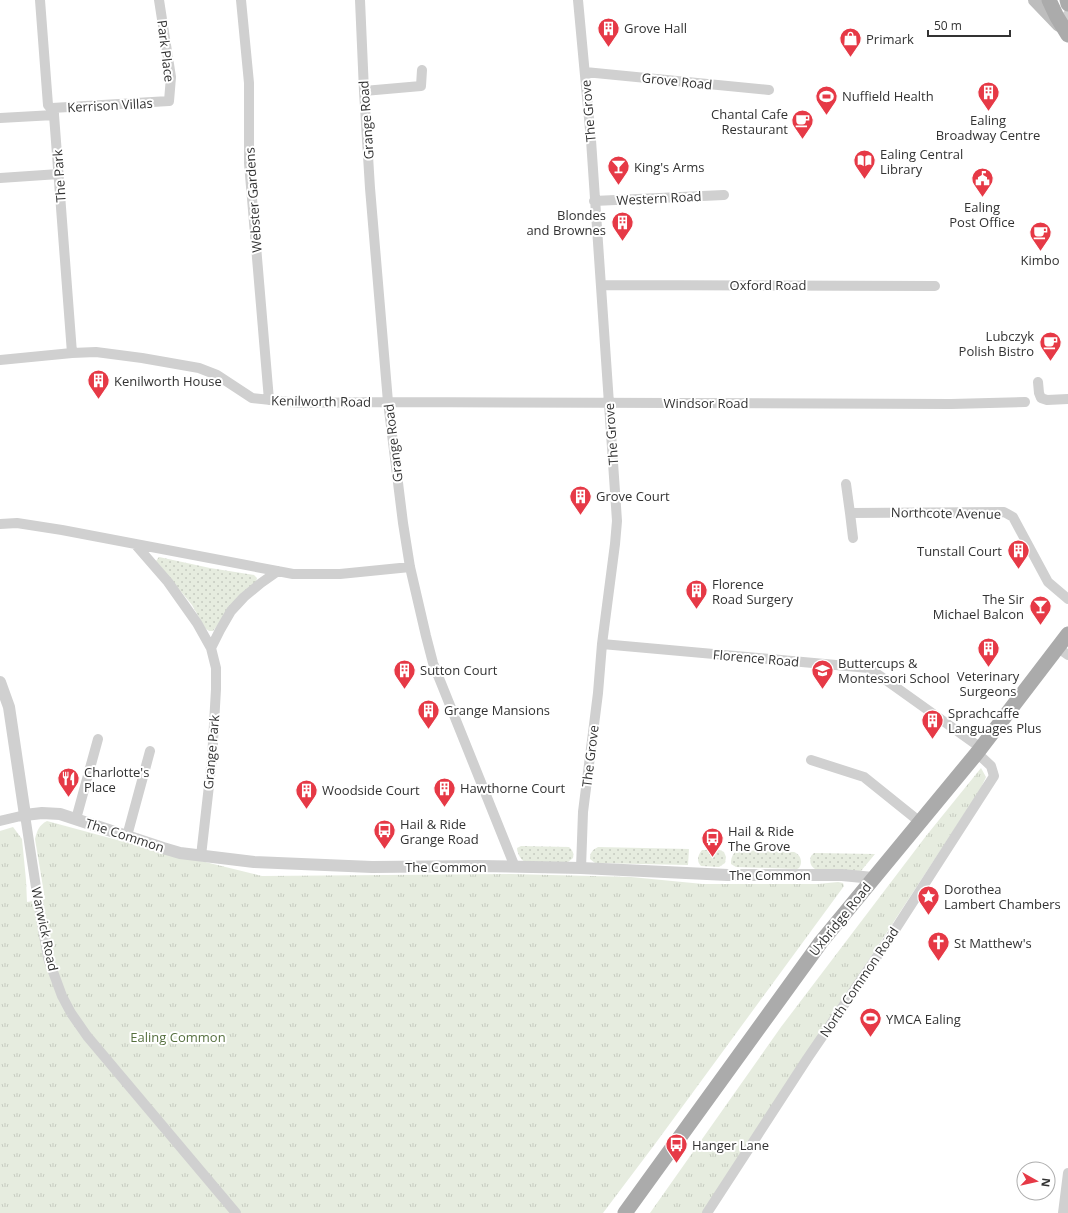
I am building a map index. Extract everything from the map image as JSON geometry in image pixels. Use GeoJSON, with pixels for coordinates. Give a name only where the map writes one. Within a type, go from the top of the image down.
{"type":"FeatureCollection","features":[{"type":"Feature","properties":{"kind":"main road"},"geometry":{"type":"LineString","coordinates":[[1035,0],[1067,33]]}},
{"type":"Feature","properties":{"kind":"main road"},"geometry":{"type":"LineString","coordinates":[[1049,0],[1067,33]]}},
{"type":"Feature","properties":{"kind":"main road"},"geometry":{"type":"LineString","coordinates":[[1066,0],[1068,4]]}},
{"type":"Feature","properties":{"kind":"main road","name":"Uxbridge Road"},"geometry":{"type":"LineString","coordinates":[[625,1213],[821,942],[979,750],[1063,652],[1068,634]]}},
{"type":"Feature","properties":{"kind":"street","name":"The Park"},"geometry":{"type":"LineString","coordinates":[[40,0],[48,104],[53,112],[59,174],[72,353]]}},
{"type":"Feature","properties":{"kind":"street","name":"Park Place"},"geometry":{"type":"LineString","coordinates":[[159,0],[170,77],[169,101]]}},
{"type":"Feature","properties":{"kind":"street","name":"Webster Gardens"},"geometry":{"type":"LineString","coordinates":[[241,0],[249,83],[249,163],[269,400]]}},
{"type":"Feature","properties":{"kind":"street","name":"Grange Road"},"geometry":{"type":"LineString","coordinates":[[360,0],[370,188],[388,402],[410,567],[433,662],[515,867]]}},
{"type":"Feature","properties":{"kind":"street","name":"The Grove"},"geometry":{"type":"LineString","coordinates":[[578,0],[601,285],[617,520],[616,544],[602,644],[598,693],[583,812],[581,868]]}},
{"type":"Feature","properties":{"kind":"street"},"geometry":{"type":"LineString","coordinates":[[1067,33],[1068,16]]}},
{"type":"Feature","properties":{"kind":"street"},"geometry":{"type":"LineString","coordinates":[[364,91],[421,86],[422,70]]}},
{"type":"Feature","properties":{"kind":"street","name":"Grove Road"},"geometry":{"type":"LineString","coordinates":[[585,72],[769,90]]}},
{"type":"Feature","properties":{"kind":"street","name":"Kerrison Villas"},"geometry":{"type":"LineString","coordinates":[[0,118],[169,101]]}},
{"type":"Feature","properties":{"kind":"street"},"geometry":{"type":"LineString","coordinates":[[0,178],[59,174]]}},
{"type":"Feature","properties":{"kind":"street","name":"Western Road"},"geometry":{"type":"LineString","coordinates":[[594,201],[724,194]]}},
{"type":"Feature","properties":{"kind":"street","name":"Oxford Road"},"geometry":{"type":"LineString","coordinates":[[601,285],[935,286]]}},
{"type":"Feature","properties":{"kind":"street","name":"Kenilworth Road"},"geometry":{"type":"LineString","coordinates":[[0,360],[96,352],[199,368],[217,375],[252,398],[299,403],[388,402]]}},
{"type":"Feature","properties":{"kind":"street"},"geometry":{"type":"LineString","coordinates":[[1038,382],[1041,398],[1047,400],[1068,399]]}},
{"type":"Feature","properties":{"kind":"street","name":"Windsor Road"},"geometry":{"type":"LineString","coordinates":[[388,402],[951,404],[1025,402]]}},
{"type":"Feature","properties":{"kind":"street"},"geometry":{"type":"LineString","coordinates":[[846,484],[853,538]]}},
{"type":"Feature","properties":{"kind":"street","name":"Northcote Avenue"},"geometry":{"type":"LineString","coordinates":[[850,513],[1004,512],[1013,517],[1048,582],[1068,599]]}},
{"type":"Feature","properties":{"kind":"street"},"geometry":{"type":"LineString","coordinates":[[0,524],[17,523],[62,530],[299,574],[340,574],[410,567]]}},
{"type":"Feature","properties":{"kind":"street","name":"Grange Park"},"geometry":{"type":"LineString","coordinates":[[135,544],[168,582],[197,623],[211,648],[216,668],[212,758],[201,856]]}},
{"type":"Feature","properties":{"kind":"street"},"geometry":{"type":"LineString","coordinates":[[211,648],[231,611],[244,597],[278,571]]}},
{"type":"Feature","properties":{"kind":"street","name":"Florence Road"},"geometry":{"type":"LineString","coordinates":[[602,644],[869,668],[979,750]]}},
{"type":"Feature","properties":{"kind":"street","name":"Warwick Road"},"geometry":{"type":"LineString","coordinates":[[0,682],[9,707],[48,958],[60,990],[71,1013],[87,1036],[236,1213]]}},
{"type":"Feature","properties":{"kind":"street"},"geometry":{"type":"LineString","coordinates":[[76,819],[98,739]]}},
{"type":"Feature","properties":{"kind":"street","name":"North Common Road"},"geometry":{"type":"LineString","coordinates":[[707,1213],[807,1059],[895,930],[994,776],[991,766],[979,750]]}},
{"type":"Feature","properties":{"kind":"street"},"geometry":{"type":"LineString","coordinates":[[126,836],[150,751]]}},
{"type":"Feature","properties":{"kind":"street"},"geometry":{"type":"LineString","coordinates":[[811,760],[864,777],[920,822]]}},
{"type":"Feature","properties":{"kind":"street","name":"The Common"},"geometry":{"type":"LineString","coordinates":[[25,815],[51,813],[76,819],[163,848],[201,856],[254,862],[372,867],[581,868],[728,875],[842,875],[873,878]]}},
{"type":"Feature","properties":{"kind":"street"},"geometry":{"type":"LineString","coordinates":[[0,821],[25,815]]}},
{"type":"Feature","properties":{"kind":"street"},"geometry":{"type":"LineString","coordinates":[[1064,1213],[1068,1173]]}},
{"type":"Feature","properties":{"kind":"green space"},"geometry":{"type":"Polygon","coordinates":[[[159,557],[210,568],[254,575],[257,578],[256,582],[240,595],[213,631],[209,631],[205,628],[192,605],[156,561],[159,557]]]}},
{"type":"Feature","properties":{"kind":"green space"},"geometry":{"type":"Polygon","coordinates":[[[981,768],[986,777],[980,790],[703,1213],[650,1213],[781,1027],[926,836],[981,768]]]}},
{"type":"Feature","properties":{"kind":"green space","name":"Ealing Common"},"geometry":{"type":"Polygon","coordinates":[[[47,821],[132,844],[262,876],[511,874],[631,877],[703,884],[818,884],[838,882],[843,883],[844,886],[603,1213],[0,1213],[0,831],[13,827],[22,839],[27,902],[45,899],[35,839],[39,828],[47,821]]]}},
{"type":"Feature","properties":{"kind":"green space"},"geometry":{"type":"Polygon","coordinates":[[[521,846],[569,847],[573,852],[573,858],[568,862],[525,862],[521,858],[517,848],[521,846]]]}},
{"type":"Feature","properties":{"kind":"green space"},"geometry":{"type":"Polygon","coordinates":[[[598,847],[689,849],[688,865],[595,863],[590,859],[590,855],[598,847]]]}},
{"type":"Feature","properties":{"kind":"green space"},"geometry":{"type":"Polygon","coordinates":[[[702,850],[720,850],[724,852],[726,857],[725,863],[719,867],[701,866],[698,862],[698,858],[702,850]]]}},
{"type":"Feature","properties":{"kind":"green space"},"geometry":{"type":"Polygon","coordinates":[[[737,850],[794,852],[800,857],[801,863],[797,869],[736,867],[731,864],[731,862],[733,855],[737,850]]]}},
{"type":"Feature","properties":{"kind":"green space"},"geometry":{"type":"Polygon","coordinates":[[[814,853],[875,854],[861,871],[817,870],[813,868],[810,863],[811,856],[814,853]]]}},
{"type":"Feature","properties":{"kind":"place","name":"Grove Hall"},"geometry":{"type":"Point","coordinates":[609,48]}},
{"type":"Feature","properties":{"kind":"place","name":"Primark"},"geometry":{"type":"Point","coordinates":[851,58]}},
{"type":"Feature","properties":{"kind":"place","name":"Ealing Broadway Centre"},"geometry":{"type":"Point","coordinates":[988,112]}},
{"type":"Feature","properties":{"kind":"place","name":"Nuffield Health"},"geometry":{"type":"Point","coordinates":[826,116]}},
{"type":"Feature","properties":{"kind":"place","name":"Chantal Cafe Restaurant"},"geometry":{"type":"Point","coordinates":[803,140]}},
{"type":"Feature","properties":{"kind":"place","name":"Ealing Central Library"},"geometry":{"type":"Point","coordinates":[865,180]}},
{"type":"Feature","properties":{"kind":"place","name":"King's Arms"},"geometry":{"type":"Point","coordinates":[619,186]}},
{"type":"Feature","properties":{"kind":"place","name":"Ealing Post Office"},"geometry":{"type":"Point","coordinates":[982,198]}},
{"type":"Feature","properties":{"kind":"place","name":"Blondes and Brownes"},"geometry":{"type":"Point","coordinates":[622,242]}},
{"type":"Feature","properties":{"kind":"place","name":"Kimbo"},"geometry":{"type":"Point","coordinates":[1040,252]}},
{"type":"Feature","properties":{"kind":"place","name":"Lubczyk Polish Bistro"},"geometry":{"type":"Point","coordinates":[1050,362]}},
{"type":"Feature","properties":{"kind":"place","name":"Kenilworth House"},"geometry":{"type":"Point","coordinates":[99,400]}},
{"type":"Feature","properties":{"kind":"place","name":"Grove Court"},"geometry":{"type":"Point","coordinates":[580,516]}},
{"type":"Feature","properties":{"kind":"place","name":"Tunstall Court"},"geometry":{"type":"Point","coordinates":[1018,570]}},
{"type":"Feature","properties":{"kind":"place","name":"Florence Road Surgery"},"geometry":{"type":"Point","coordinates":[697,610]}},
{"type":"Feature","properties":{"kind":"place","name":"The Sir Michael Balcon"},"geometry":{"type":"Point","coordinates":[1040,626]}},
{"type":"Feature","properties":{"kind":"place","name":"Veterinary Surgeons"},"geometry":{"type":"Point","coordinates":[988,668]}},
{"type":"Feature","properties":{"kind":"place","name":"Sutton Court"},"geometry":{"type":"Point","coordinates":[405,690]}},
{"type":"Feature","properties":{"kind":"place","name":"Buttercups & Montessori School"},"geometry":{"type":"Point","coordinates":[822,690]}},
{"type":"Feature","properties":{"kind":"place","name":"Grange Mansions"},"geometry":{"type":"Point","coordinates":[428,730]}},
{"type":"Feature","properties":{"kind":"place","name":"Sprachcaffe Languages Plus"},"geometry":{"type":"Point","coordinates":[932,740]}},
{"type":"Feature","properties":{"kind":"place","name":"Charlotte's Place"},"geometry":{"type":"Point","coordinates":[68,798]}},
{"type":"Feature","properties":{"kind":"place","name":"Hawthorne Court"},"geometry":{"type":"Point","coordinates":[445,808]}},
{"type":"Feature","properties":{"kind":"place","name":"Woodside Court"},"geometry":{"type":"Point","coordinates":[307,810]}},
{"type":"Feature","properties":{"kind":"place","name":"Hail & Ride Grange Road"},"geometry":{"type":"Point","coordinates":[384,850]}},
{"type":"Feature","properties":{"kind":"place","name":"Hail & Ride The Grove"},"geometry":{"type":"Point","coordinates":[713,858]}},
{"type":"Feature","properties":{"kind":"place","name":"Dorothea Lambert Chambers"},"geometry":{"type":"Point","coordinates":[929,916]}},
{"type":"Feature","properties":{"kind":"place","name":"St Matthew's"},"geometry":{"type":"Point","coordinates":[939,962]}},
{"type":"Feature","properties":{"kind":"place","name":"YMCA Ealing"},"geometry":{"type":"Point","coordinates":[870,1038]}},
{"type":"Feature","properties":{"kind":"place","name":"Hanger Lane"},"geometry":{"type":"Point","coordinates":[676,1164]}}]}
